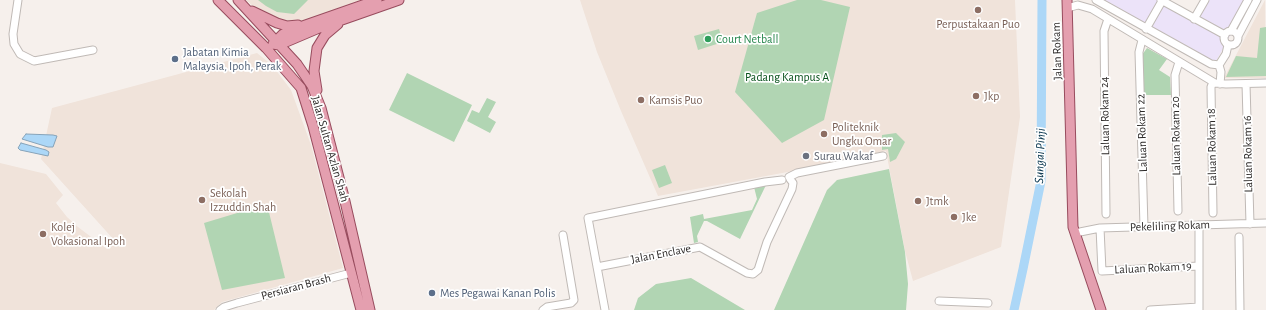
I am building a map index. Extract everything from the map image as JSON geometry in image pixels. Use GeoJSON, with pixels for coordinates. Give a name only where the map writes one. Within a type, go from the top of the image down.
{"type":"FeatureCollection","features":[{"type":"Feature","properties":{"kind":"main road"},"geometry":{"type":"LineString","coordinates":[[218,0],[269,44],[277,43],[399,0]]}},
{"type":"Feature","properties":{"kind":"main road","name":"Jalan Sultan Azlan Shah"},"geometry":{"type":"LineString","coordinates":[[218,0],[266,48],[301,88],[313,126],[361,310]]}},
{"type":"Feature","properties":{"kind":"main road","name":"Jalan Sultan Azlan Shah"},"geometry":{"type":"LineString","coordinates":[[238,0],[297,64],[312,86],[321,108],[346,205],[370,310]]}},
{"type":"Feature","properties":{"kind":"main road"},"geometry":{"type":"LineString","coordinates":[[301,88],[289,67],[278,53],[277,43],[283,34],[307,24],[377,0]]}},
{"type":"Feature","properties":{"kind":"main road","name":"Jalan Rokam"},"geometry":{"type":"LineString","coordinates":[[1067,4],[1073,227],[1101,310]]}},
{"type":"Feature","properties":{"kind":"main road"},"geometry":{"type":"LineString","coordinates":[[246,7],[265,19],[287,26],[307,24]]}},
{"type":"Feature","properties":{"kind":"main road"},"geometry":{"type":"LineString","coordinates":[[321,108],[314,71],[316,48],[325,35],[344,20]]}},
{"type":"Feature","properties":{"kind":"street"},"geometry":{"type":"LineString","coordinates":[[18,0],[13,34],[14,44],[20,54],[34,61],[93,50]]}},
{"type":"Feature","properties":{"kind":"street"},"geometry":{"type":"LineString","coordinates":[[1096,0],[1211,64],[1219,65],[1226,54],[1228,45],[1225,42],[1228,33],[1248,0]]}},
{"type":"Feature","properties":{"kind":"street"},"geometry":{"type":"LineString","coordinates":[[1146,29],[1161,0],[1194,19],[1228,33],[1235,32],[1238,36]]}},
{"type":"Feature","properties":{"kind":"street"},"geometry":{"type":"LineString","coordinates":[[1194,19],[1205,0]]}},
{"type":"Feature","properties":{"kind":"street"},"geometry":{"type":"LineString","coordinates":[[1228,45],[1233,45],[1237,42],[1238,36],[1257,0]]}},
{"type":"Feature","properties":{"kind":"street","name":"Jalan Rokam"},"geometry":{"type":"LineString","coordinates":[[1067,4],[1092,9],[1216,83]]}},
{"type":"Feature","properties":{"kind":"street","name":"Laluan Rokam 24"},"geometry":{"type":"LineString","coordinates":[[1106,214],[1104,31],[1108,19]]}},
{"type":"Feature","properties":{"kind":"street","name":"Laluan Rokam 22"},"geometry":{"type":"LineString","coordinates":[[1142,40],[1139,52],[1144,227]]}},
{"type":"Feature","properties":{"kind":"street","name":"Laluan Rokam 20"},"geometry":{"type":"LineString","coordinates":[[1178,211],[1175,75],[1179,62]]}},
{"type":"Feature","properties":{"kind":"street","name":"Laluan Rokam 18"},"geometry":{"type":"LineString","coordinates":[[1213,213],[1211,87],[1216,83],[1221,72],[1219,65]]}},
{"type":"Feature","properties":{"kind":"street"},"geometry":{"type":"LineString","coordinates":[[1216,83],[1266,83]]}},
{"type":"Feature","properties":{"kind":"street","name":"Laluan Rokam 16"},"geometry":{"type":"LineString","coordinates":[[1246,84],[1250,224]]}},
{"type":"Feature","properties":{"kind":"street"},"geometry":{"type":"LineString","coordinates":[[605,310],[588,218],[774,180],[787,180],[797,173],[883,156]]}},
{"type":"Feature","properties":{"kind":"street","name":"Jalan Enclave"},"geometry":{"type":"LineString","coordinates":[[597,267],[700,246],[747,273],[753,274],[758,270],[767,242],[788,197],[787,180]]}},
{"type":"Feature","properties":{"kind":"street","name":"Pekeliling Rokam"},"geometry":{"type":"LineString","coordinates":[[1075,233],[1100,228],[1266,224]]}},
{"type":"Feature","properties":{"kind":"street"},"geometry":{"type":"LineString","coordinates":[[1150,310],[1199,308],[1198,225]]}},
{"type":"Feature","properties":{"kind":"street","name":"Laluan Rokam 19"},"geometry":{"type":"LineString","coordinates":[[1100,228],[1102,271],[1199,266]]}},
{"type":"Feature","properties":{"kind":"street"},"geometry":{"type":"LineString","coordinates":[[544,310],[546,307],[571,302],[574,300],[563,236]]}},
{"type":"Feature","properties":{"kind":"street"},"geometry":{"type":"LineString","coordinates":[[1239,237],[1240,310]]}},
{"type":"Feature","properties":{"kind":"street","name":"Persiaran Brash"},"geometry":{"type":"LineString","coordinates":[[220,310],[224,307],[230,307],[351,273]]}},
{"type":"Feature","properties":{"kind":"street"},"geometry":{"type":"LineString","coordinates":[[939,301],[988,303]]}},
{"type":"Feature","properties":{"kind":"street"},"geometry":{"type":"LineString","coordinates":[[957,310],[958,302]]}},
{"type":"Feature","properties":{"kind":"shaded area"},"geometry":{"type":"Polygon","coordinates":[[[246,0],[369,0],[318,18],[295,24],[284,23],[261,13],[246,0]]]}},
{"type":"Feature","properties":{"kind":"shaded area","name":"Politeknik Ungku Omar"},"geometry":{"type":"Polygon","coordinates":[[[580,0],[1015,0],[1020,117],[1001,247],[913,281],[905,251],[886,151],[793,171],[658,196],[597,52],[580,0]]]}},
{"type":"Feature","properties":{"kind":"shaded area"},"geometry":{"type":"Polygon","coordinates":[[[1101,0],[1162,0],[1193,17],[1203,0],[1250,0],[1215,63],[1101,0]]]}},
{"type":"Feature","properties":{"kind":"shaded area"},"geometry":{"type":"Polygon","coordinates":[[[1265,0],[1266,78],[1224,78],[1265,0]]]}},
{"type":"Feature","properties":{"kind":"shaded area","name":"Sekolah Izzuddin Shah"},"geometry":{"type":"Polygon","coordinates":[[[257,53],[272,65],[291,90],[311,145],[343,268],[222,302],[214,310],[0,310],[0,163],[46,174],[63,195],[56,203],[67,217],[107,249],[115,241],[41,159],[52,108],[257,53]]]}},
{"type":"Feature","properties":{"kind":"green space"},"geometry":{"type":"Polygon","coordinates":[[[258,0],[308,0],[294,14],[277,12],[258,0]]]}},
{"type":"Feature","properties":{"kind":"green space","name":"Padang Kampus A"},"geometry":{"type":"Polygon","coordinates":[[[797,0],[821,0],[850,7],[824,120],[782,143],[735,92],[757,13],[797,0]]]}},
{"type":"Feature","properties":{"kind":"green space"},"geometry":{"type":"Polygon","coordinates":[[[1266,27],[1266,76],[1226,77],[1236,56],[1257,58],[1260,28],[1266,27]]]}},
{"type":"Feature","properties":{"kind":"green space","name":"Court Netball"},"geometry":{"type":"Polygon","coordinates":[[[719,29],[723,42],[698,50],[694,36],[719,29]]]}},
{"type":"Feature","properties":{"kind":"green space"},"geometry":{"type":"Polygon","coordinates":[[[1147,48],[1167,59],[1159,70],[1170,77],[1171,95],[1144,95],[1142,55],[1147,48]]]}},
{"type":"Feature","properties":{"kind":"green space"},"geometry":{"type":"Polygon","coordinates":[[[407,73],[472,105],[454,142],[389,110],[407,73]]]}},
{"type":"Feature","properties":{"kind":"green space"},"geometry":{"type":"Polygon","coordinates":[[[487,98],[496,102],[488,117],[496,122],[490,133],[467,121],[472,110],[479,113],[487,98]]]}},
{"type":"Feature","properties":{"kind":"green space"},"geometry":{"type":"Polygon","coordinates":[[[896,133],[905,142],[896,159],[890,162],[888,149],[882,150],[882,135],[896,133]]]}},
{"type":"Feature","properties":{"kind":"green space"},"geometry":{"type":"Polygon","coordinates":[[[665,165],[672,183],[659,188],[652,170],[665,165]]]}},
{"type":"Feature","properties":{"kind":"green space"},"geometry":{"type":"Polygon","coordinates":[[[889,169],[905,252],[908,284],[906,310],[774,310],[827,190],[837,180],[889,169]]]}},
{"type":"Feature","properties":{"kind":"green space"},"geometry":{"type":"Polygon","coordinates":[[[766,185],[740,239],[707,221],[704,221],[697,236],[698,242],[694,243],[690,217],[703,214],[704,219],[752,210],[757,199],[754,187],[766,185]]]}},
{"type":"Feature","properties":{"kind":"green space"},"geometry":{"type":"Polygon","coordinates":[[[267,204],[285,278],[222,290],[204,223],[267,204]]]}},
{"type":"Feature","properties":{"kind":"green space"},"geometry":{"type":"Polygon","coordinates":[[[691,278],[745,310],[634,310],[638,298],[656,284],[691,278]]]}},
{"type":"Feature","properties":{"kind":"water"},"geometry":{"type":"Polygon","coordinates":[[[26,134],[57,136],[53,147],[48,147],[22,139],[26,134]]]}},
{"type":"Feature","properties":{"kind":"water"},"geometry":{"type":"Polygon","coordinates":[[[21,143],[46,150],[49,152],[48,156],[20,150],[18,148],[21,143]]]}},
{"type":"Feature","properties":{"kind":"waterway","name":"Sungai Pinji"},"geometry":{"type":"LineString","coordinates":[[1014,310],[1041,181],[1042,0]]}},
{"type":"Feature","properties":{"kind":"place","name":"Perpustakaan Puo"},"geometry":{"type":"Point","coordinates":[978,10]}},
{"type":"Feature","properties":{"kind":"place","name":"Court Netball"},"geometry":{"type":"Point","coordinates":[708,39]}},
{"type":"Feature","properties":{"kind":"place","name":"Jabatan Kimia Malaysia, Ipoh, Perak"},"geometry":{"type":"Point","coordinates":[175,59]}},
{"type":"Feature","properties":{"kind":"place","name":"Jkp"},"geometry":{"type":"Point","coordinates":[976,96]}},
{"type":"Feature","properties":{"kind":"place","name":"Kamsis Puo"},"geometry":{"type":"Point","coordinates":[641,100]}},
{"type":"Feature","properties":{"kind":"place","name":"Politeknik Ungku Omar"},"geometry":{"type":"Point","coordinates":[824,134]}},
{"type":"Feature","properties":{"kind":"place","name":"Surau Wakaf"},"geometry":{"type":"Point","coordinates":[806,156]}},
{"type":"Feature","properties":{"kind":"place","name":"Sekolah Izzuddin Shah"},"geometry":{"type":"Point","coordinates":[202,200]}},
{"type":"Feature","properties":{"kind":"place","name":"Jtmk"},"geometry":{"type":"Point","coordinates":[918,201]}},
{"type":"Feature","properties":{"kind":"place","name":"Jke"},"geometry":{"type":"Point","coordinates":[954,217]}},
{"type":"Feature","properties":{"kind":"place","name":"Kolej Vokasional Ipoh"},"geometry":{"type":"Point","coordinates":[43,234]}},
{"type":"Feature","properties":{"kind":"place","name":"Mes Pegawai Kanan Polis"},"geometry":{"type":"Point","coordinates":[432,293]}}]}
